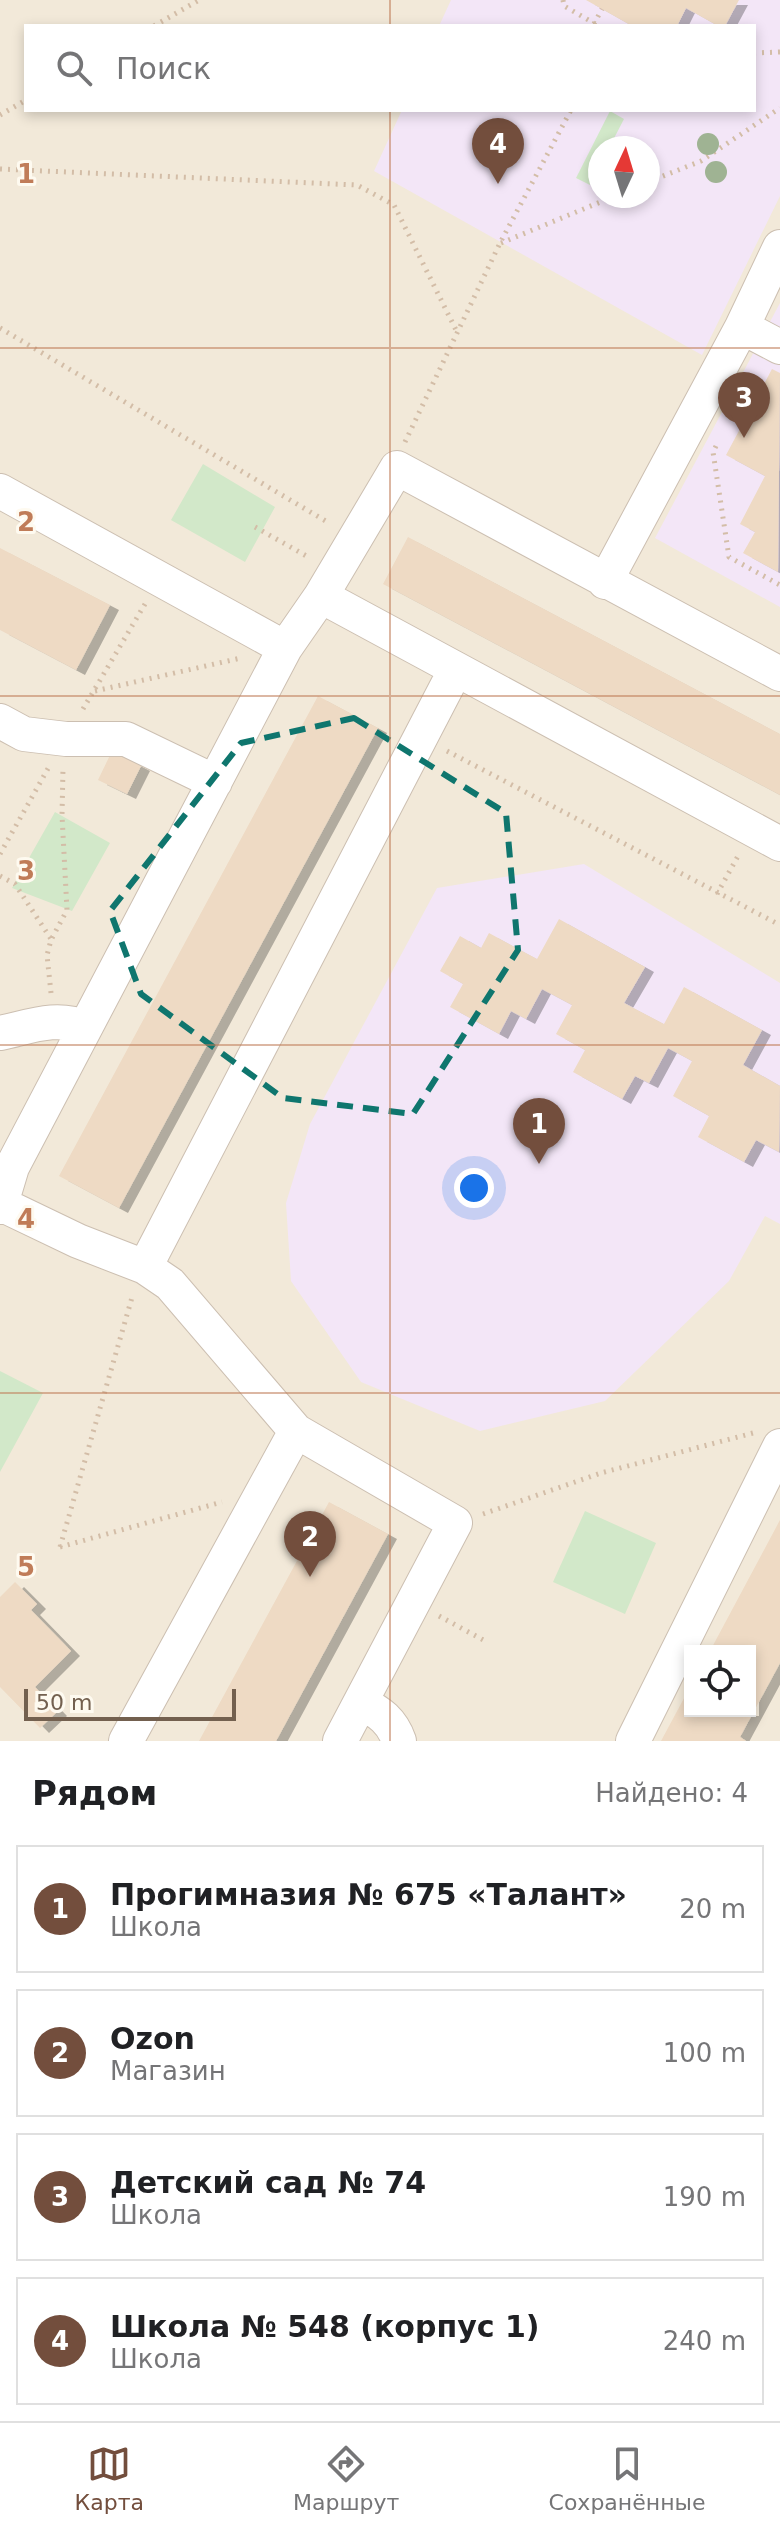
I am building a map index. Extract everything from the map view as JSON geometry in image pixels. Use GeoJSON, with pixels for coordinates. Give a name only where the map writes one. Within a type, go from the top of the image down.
{"type":"FeatureCollection","features":[{"type":"Feature","properties":{"kind":"lane"},"geometry":{"type":"LineString","coordinates":[[605,582],[742,327],[780,247]]}},
{"type":"Feature","properties":{"kind":"lane"},"geometry":{"type":"LineString","coordinates":[[742,327],[780,347]]}},
{"type":"Feature","properties":{"kind":"lane"},"geometry":{"type":"LineString","coordinates":[[340,1741],[455,1523],[296,1431],[170,1284],[145,1267],[78,1241],[1,1205],[12,1167],[71,1025],[215,782],[285,648],[328,584],[397,468],[780,674]]}},
{"type":"Feature","properties":{"kind":"lane"},"geometry":{"type":"LineString","coordinates":[[0,491],[285,648]]}},
{"type":"Feature","properties":{"kind":"lane"},"geometry":{"type":"LineString","coordinates":[[328,584],[456,669],[767,836]]}},
{"type":"Feature","properties":{"kind":"lane"},"geometry":{"type":"LineString","coordinates":[[145,1267],[456,669]]}},
{"type":"Feature","properties":{"kind":"lane"},"geometry":{"type":"LineString","coordinates":[[0,721],[24,734],[66,739],[126,739],[215,782]]}},
{"type":"Feature","properties":{"kind":"lane"},"geometry":{"type":"LineString","coordinates":[[0,1033],[71,1025]]}},
{"type":"Feature","properties":{"kind":"lane"},"geometry":{"type":"LineString","coordinates":[[126,1741],[296,1431]]}},
{"type":"Feature","properties":{"kind":"lane"},"geometry":{"type":"LineString","coordinates":[[633,1741],[772,1438]]}},
{"type":"Feature","properties":{"kind":"lane"},"geometry":{"type":"LineString","coordinates":[[361,1703],[380,1712],[395,1728],[399,1741]]}},
{"type":"Feature","properties":{"kind":"path"},"geometry":{"type":"LineString","coordinates":[[157,24],[199,0]]}},
{"type":"Feature","properties":{"kind":"path"},"geometry":{"type":"LineString","coordinates":[[563,0],[564,6],[594,24]]}},
{"type":"Feature","properties":{"kind":"path"},"geometry":{"type":"LineString","coordinates":[[596,24],[602,9]]}},
{"type":"Feature","properties":{"kind":"path"},"geometry":{"type":"LineString","coordinates":[[756,53],[780,52]]}},
{"type":"Feature","properties":{"kind":"path"},"geometry":{"type":"LineString","coordinates":[[0,115],[24,101]]}},
{"type":"Feature","properties":{"kind":"path"},"geometry":{"type":"LineString","coordinates":[[660,177],[701,161],[780,108]]}},
{"type":"Feature","properties":{"kind":"path"},"geometry":{"type":"LineString","coordinates":[[397,468],[408,431],[500,243],[570,112]]}},
{"type":"Feature","properties":{"kind":"path"},"geometry":{"type":"LineString","coordinates":[[0,169],[357,185],[394,205],[457,332]]}},
{"type":"Feature","properties":{"kind":"path"},"geometry":{"type":"LineString","coordinates":[[500,243],[588,207]]}},
{"type":"Feature","properties":{"kind":"path"},"geometry":{"type":"LineString","coordinates":[[0,328],[355,539]]}},
{"type":"Feature","properties":{"kind":"path"},"geometry":{"type":"LineString","coordinates":[[720,438],[713,452],[729,557],[780,585]]}},
{"type":"Feature","properties":{"kind":"path"},"geometry":{"type":"LineString","coordinates":[[255,527],[328,584]]}},
{"type":"Feature","properties":{"kind":"path"},"geometry":{"type":"LineString","coordinates":[[0,854],[160,579]]}},
{"type":"Feature","properties":{"kind":"path"},"geometry":{"type":"LineString","coordinates":[[94,691],[285,648]]}},
{"type":"Feature","properties":{"kind":"path"},"geometry":{"type":"LineString","coordinates":[[421,737],[780,925]]}},
{"type":"Feature","properties":{"kind":"path"},"geometry":{"type":"LineString","coordinates":[[66,739],[62,815],[67,910],[51,940],[47,970],[71,1025]]}},
{"type":"Feature","properties":{"kind":"path"},"geometry":{"type":"LineString","coordinates":[[717,894],[767,836]]}},
{"type":"Feature","properties":{"kind":"path"},"geometry":{"type":"LineString","coordinates":[[0,876],[15,884],[51,940]]}},
{"type":"Feature","properties":{"kind":"path"},"geometry":{"type":"LineString","coordinates":[[145,1267],[134,1291],[60,1547],[266,1490]]}},
{"type":"Feature","properties":{"kind":"path"},"geometry":{"type":"LineString","coordinates":[[455,1523],[601,1473],[772,1438]]}},
{"type":"Feature","properties":{"kind":"path"},"geometry":{"type":"LineString","coordinates":[[413,1602],[487,1642]]}},
{"type":"Feature","properties":{"kind":"highlighted area"},"geometry":{"type":"Polygon","coordinates":[[[354,718],[506,813],[518,950],[413,1114],[283,1098],[141,994],[110,911],[241,743],[354,718]]]}},
{"type":"Feature","properties":{"kind":"shaded area"},"geometry":{"type":"Polygon","coordinates":[[[0,0],[780,0],[780,1741],[0,1741],[0,0]]]}},
{"type":"Feature","properties":{"kind":"shaded area"},"geometry":{"type":"Polygon","coordinates":[[[451,0],[780,0],[780,196],[702,355],[374,171],[401,112],[756,112],[756,24],[440,24],[451,0]]]}},
{"type":"Feature","properties":{"kind":"shaded area"},"geometry":{"type":"Polygon","coordinates":[[[780,303],[780,607],[655,538],[780,303]]]}},
{"type":"Feature","properties":{"kind":"shaded area"},"geometry":{"type":"Polygon","coordinates":[[[584,864],[780,983],[780,1224],[765,1216],[729,1281],[605,1401],[480,1431],[361,1382],[291,1281],[286,1203],[310,1124],[437,888],[584,864]]]}},
{"type":"Feature","properties":{"kind":"green space"},"geometry":{"type":"Polygon","coordinates":[[[609,112],[624,119],[615,136],[597,136],[609,112]]]}},
{"type":"Feature","properties":{"kind":"green space"},"geometry":{"type":"Polygon","coordinates":[[[588,154],[588,184],[576,178],[588,154]]]}},
{"type":"Feature","properties":{"kind":"green space"},"geometry":{"type":"Polygon","coordinates":[[[203,464],[275,507],[245,562],[171,520],[203,464]]]}},
{"type":"Feature","properties":{"kind":"green space"},"geometry":{"type":"Polygon","coordinates":[[[55,812],[110,843],[72,911],[12,888],[55,812]]]}},
{"type":"Feature","properties":{"kind":"green space"},"geometry":{"type":"Polygon","coordinates":[[[0,1371],[43,1393],[0,1472],[0,1371]]]}},
{"type":"Feature","properties":{"kind":"green space"},"geometry":{"type":"Polygon","coordinates":[[[585,1511],[656,1543],[625,1614],[553,1582],[585,1511]]]}},
{"type":"Feature","properties":{"kind":"building"},"geometry":{"type":"Polygon","coordinates":[[[586,0],[739,0],[726,24],[714,24],[686,8],[678,24],[628,24],[586,0]]]}},
{"type":"Feature","properties":{"kind":"building"},"geometry":{"type":"Polygon","coordinates":[[[772,369],[780,373],[778,572],[743,553],[755,532],[740,524],[765,476],[726,455],[772,369]]]}},
{"type":"Feature","properties":{"kind":"building"},"geometry":{"type":"Polygon","coordinates":[[[408,537],[780,734],[780,795],[383,584],[408,537]]]}},
{"type":"Feature","properties":{"kind":"building"},"geometry":{"type":"Polygon","coordinates":[[[0,548],[110,605],[76,670],[0,630],[0,548]]]}},
{"type":"Feature","properties":{"kind":"building"},"geometry":{"type":"Polygon","coordinates":[[[318,696],[378,728],[119,1208],[59,1176],[318,696]]]}},
{"type":"Feature","properties":{"kind":"building"},"geometry":{"type":"Polygon","coordinates":[[[112,751],[141,766],[127,794],[98,780],[112,751]]]}},
{"type":"Feature","properties":{"kind":"building"},"geometry":{"type":"Polygon","coordinates":[[[559,919],[645,967],[624,1003],[664,1024],[684,987],[762,1030],[743,1065],[780,1086],[779,1152],[756,1140],[744,1162],[698,1137],[709,1116],[673,1096],[692,1061],[668,1048],[649,1083],[635,1076],[622,1099],[573,1072],[585,1050],[556,1034],[572,1005],[542,989],[526,1019],[511,1011],[499,1034],[450,1007],[463,984],[440,971],[460,936],[481,948],[489,933],[537,959],[559,919]]]}},
{"type":"Feature","properties":{"kind":"building"},"geometry":{"type":"Polygon","coordinates":[[[329,1502],[388,1534],[276,1741],[199,1741],[329,1502]]]}},
{"type":"Feature","properties":{"kind":"building"},"geometry":{"type":"Polygon","coordinates":[[[780,1520],[780,1663],[756,1707],[756,1645],[713,1645],[780,1520]]]}},
{"type":"Feature","properties":{"kind":"building"},"geometry":{"type":"Polygon","coordinates":[[[15,1582],[37,1604],[31,1610],[71,1651],[35,1687],[58,1711],[40,1728],[0,1687],[0,1597],[15,1582]]]}},
{"type":"Feature","properties":{"kind":"building"},"geometry":{"type":"Polygon","coordinates":[[[684,1698],[684,1717],[751,1717],[740,1737],[746,1741],[661,1741],[684,1698]]]}},
{"type":"Feature","properties":{"kind":"place","name":"Школа № 548 (корпус 1)"},"geometry":{"type":"Point","coordinates":[498,184]}},
{"type":"Feature","properties":{"kind":"place","name":"Детский сад № 74"},"geometry":{"type":"Point","coordinates":[744,438]}},
{"type":"Feature","properties":{"kind":"place","name":"Прогимназия № 675 «Талант»"},"geometry":{"type":"Point","coordinates":[539,1164]}},
{"type":"Feature","properties":{"kind":"place","name":"Ozon"},"geometry":{"type":"Point","coordinates":[310,1577]}}]}
